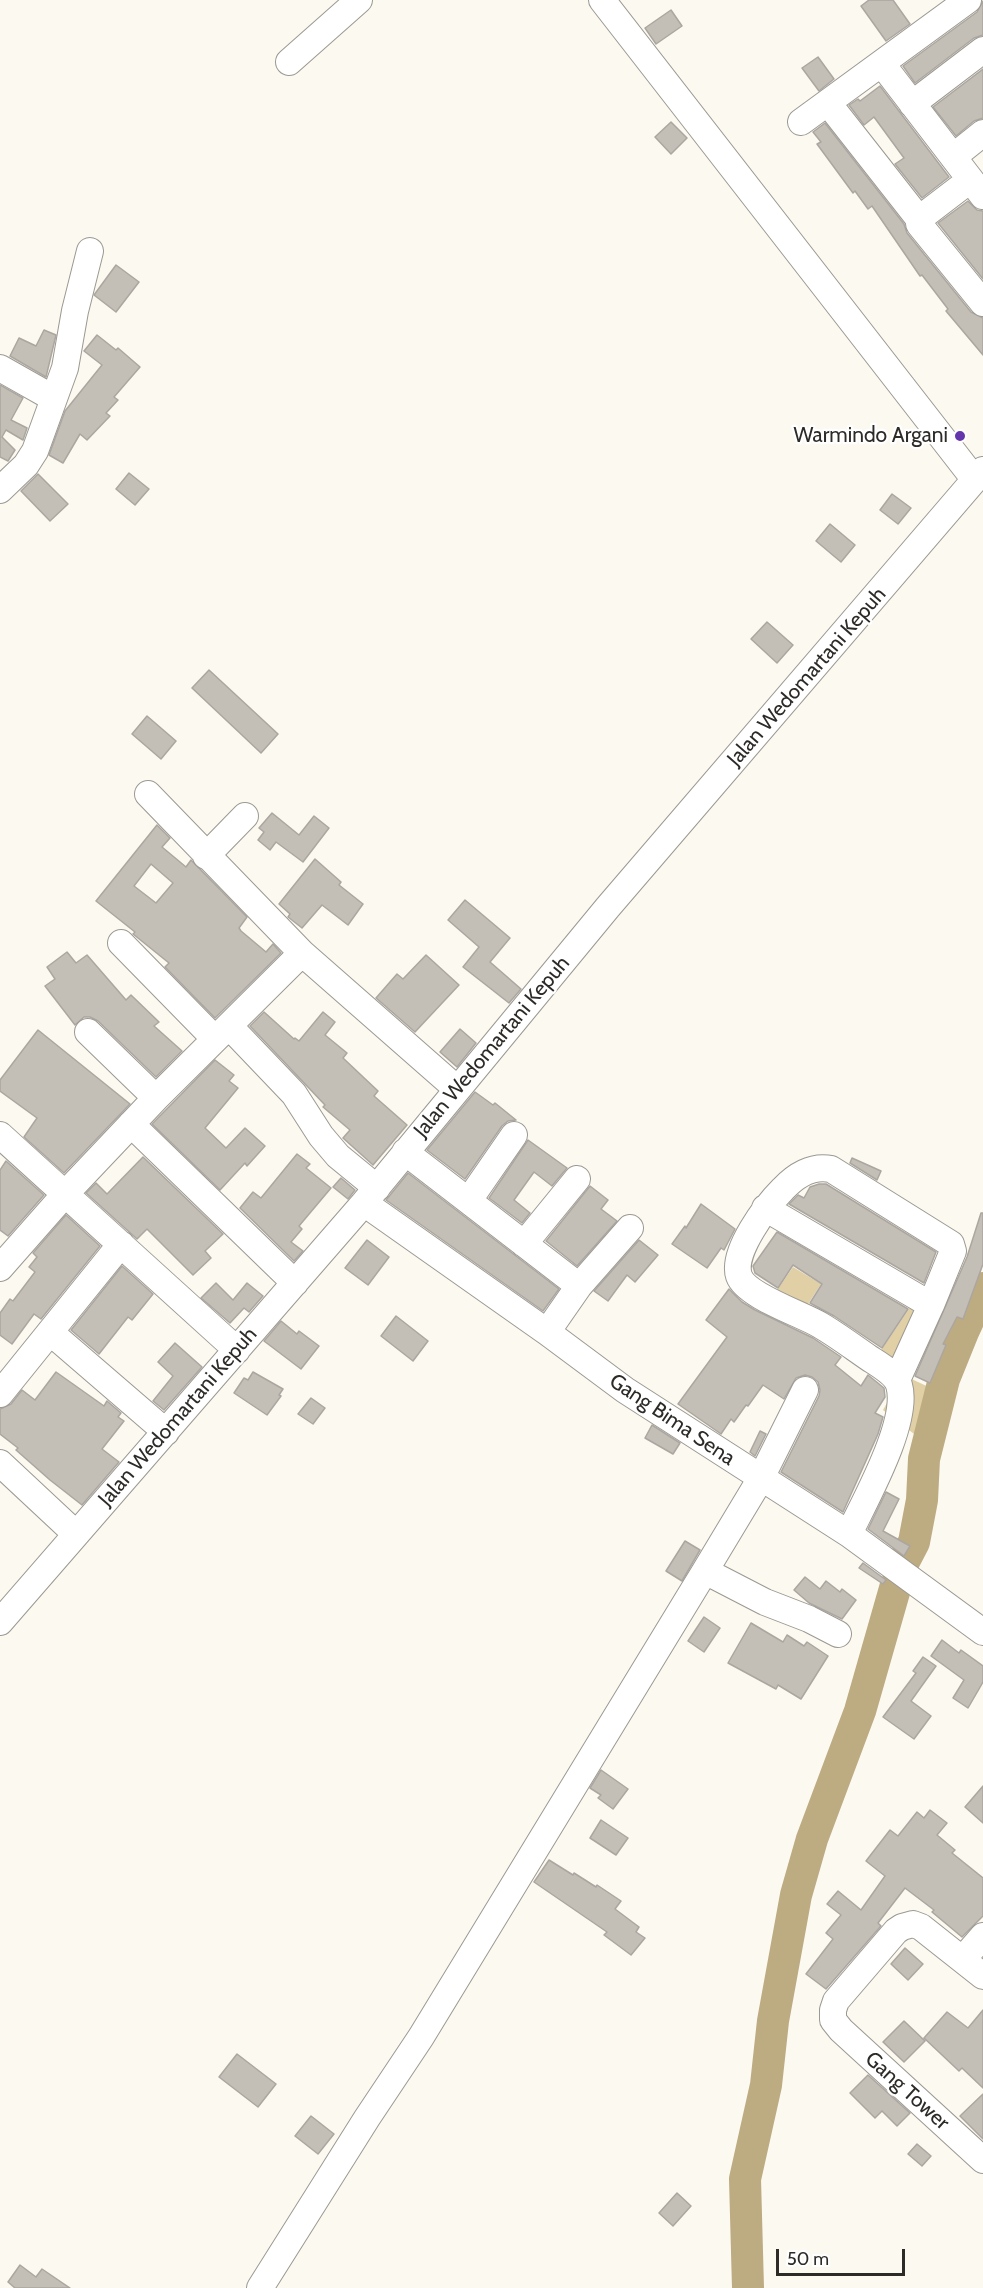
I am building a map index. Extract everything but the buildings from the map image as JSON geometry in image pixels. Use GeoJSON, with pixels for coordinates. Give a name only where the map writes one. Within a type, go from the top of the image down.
{"type":"FeatureCollection","features":[{"type":"Feature","properties":{"kind":"street"},"geometry":{"type":"LineString","coordinates":[[289,62],[359,0]]}},
{"type":"Feature","properties":{"kind":"street"},"geometry":{"type":"LineString","coordinates":[[602,0],[979,475]]}},
{"type":"Feature","properties":{"kind":"street"},"geometry":{"type":"LineString","coordinates":[[801,122],[968,0]]}},
{"type":"Feature","properties":{"kind":"street"},"geometry":{"type":"LineString","coordinates":[[912,104],[983,50]]}},
{"type":"Feature","properties":{"kind":"street"},"geometry":{"type":"LineString","coordinates":[[882,64],[976,188],[919,219]]}},
{"type":"Feature","properties":{"kind":"street"},"geometry":{"type":"LineString","coordinates":[[828,103],[919,219],[919,224],[983,303]]}},
{"type":"Feature","properties":{"kind":"street"},"geometry":{"type":"LineString","coordinates":[[953,157],[983,133]]}},
{"type":"Feature","properties":{"kind":"street"},"geometry":{"type":"LineString","coordinates":[[0,490],[32,458],[65,368],[75,311],[90,251]]}},
{"type":"Feature","properties":{"kind":"street"},"geometry":{"type":"LineString","coordinates":[[0,368],[53,398]]}},
{"type":"Feature","properties":{"kind":"street","name":"Jalan Wedomartani Kepuh"},"geometry":{"type":"LineString","coordinates":[[0,1622],[371,1196],[608,908],[979,475]]}},
{"type":"Feature","properties":{"kind":"street"},"geometry":{"type":"LineString","coordinates":[[148,794],[302,953],[457,1089]]}},
{"type":"Feature","properties":{"kind":"street"},"geometry":{"type":"LineString","coordinates":[[206,856],[245,816]]}},
{"type":"Feature","properties":{"kind":"street","name":"Gang Bima Sena"},"geometry":{"type":"LineString","coordinates":[[120,943],[294,1094],[321,1136],[371,1196],[625,1390],[849,1534],[983,1632]]}},
{"type":"Feature","properties":{"kind":"street"},"geometry":{"type":"LineString","coordinates":[[0,1268],[131,1124],[302,953]]}},
{"type":"Feature","properties":{"kind":"street"},"geometry":{"type":"LineString","coordinates":[[88,1032],[156,1098]]}},
{"type":"Feature","properties":{"kind":"street"},"geometry":{"type":"LineString","coordinates":[[131,1124],[295,1283]]}},
{"type":"Feature","properties":{"kind":"street"},"geometry":{"type":"LineString","coordinates":[[0,1135],[237,1350]]}},
{"type":"Feature","properties":{"kind":"street"},"geometry":{"type":"LineString","coordinates":[[469,1200],[514,1135]]}},
{"type":"Feature","properties":{"kind":"street"},"geometry":{"type":"LineString","coordinates":[[405,1152],[579,1286]]}},
{"type":"Feature","properties":{"kind":"street"},"geometry":{"type":"LineString","coordinates":[[849,1534],[884,1461],[895,1428],[901,1401],[897,1380],[953,1251],[951,1244],[838,1172],[823,1167],[794,1177],[765,1208],[741,1253],[737,1267],[739,1278],[782,1308],[818,1324],[897,1380]]}},
{"type":"Feature","properties":{"kind":"street"},"geometry":{"type":"LineString","coordinates":[[524,1244],[577,1179]]}},
{"type":"Feature","properties":{"kind":"street"},"geometry":{"type":"LineString","coordinates":[[765,1208],[931,1305]]}},
{"type":"Feature","properties":{"kind":"street"},"geometry":{"type":"LineString","coordinates":[[547,1332],[579,1286],[630,1228]]}},
{"type":"Feature","properties":{"kind":"street"},"geometry":{"type":"LineString","coordinates":[[0,1394],[121,1244]]}},
{"type":"Feature","properties":{"kind":"street"},"geometry":{"type":"LineString","coordinates":[[50,1332],[166,1432]]}},
{"type":"Feature","properties":{"kind":"street"},"geometry":{"type":"LineString","coordinates":[[260,2288],[421,2037],[705,1571],[760,1478],[805,1390]]}},
{"type":"Feature","properties":{"kind":"street"},"geometry":{"type":"LineString","coordinates":[[0,1463],[76,1534]]}},
{"type":"Feature","properties":{"kind":"street"},"geometry":{"type":"LineString","coordinates":[[705,1571],[765,1602],[809,1619],[838,1634]]}},
{"type":"Feature","properties":{"kind":"street","name":"Gang Tower"},"geometry":{"type":"LineString","coordinates":[[963,1959],[921,1927],[913,1924],[902,1927],[844,1990],[832,2010],[833,2020],[853,2042],[983,2160]]}},
{"type":"Feature","properties":{"kind":"street"},"geometry":{"type":"LineString","coordinates":[[983,1936],[963,1959],[983,1976]]}},
{"type":"Feature","properties":{"kind":"shaded area"},"geometry":{"type":"Polygon","coordinates":[[[793,1267],[821,1284],[801,1315],[772,1298],[793,1267]]]}},
{"type":"Feature","properties":{"kind":"shaded area"},"geometry":{"type":"Polygon","coordinates":[[[915,1300],[927,1308],[899,1374],[878,1355],[915,1300]]]}},
{"type":"Feature","properties":{"kind":"shaded area"},"geometry":{"type":"Polygon","coordinates":[[[903,1375],[933,1389],[918,1437],[883,1410],[903,1375]]]}},
{"type":"Feature","properties":{"kind":"waterway"},"geometry":{"type":"LineString","coordinates":[[902,1565],[914,1542],[922,1500],[924,1459],[944,1379],[983,1288]]}},
{"type":"Feature","properties":{"kind":"waterway"},"geometry":{"type":"LineString","coordinates":[[748,2288],[745,2179],[766,2085],[773,2021],[796,1895],[812,1839],[860,1711],[896,1585]]}},
{"type":"Feature","properties":{"kind":"place","name":"Warmindo Argani"},"geometry":{"type":"Point","coordinates":[960,436]}}]}
